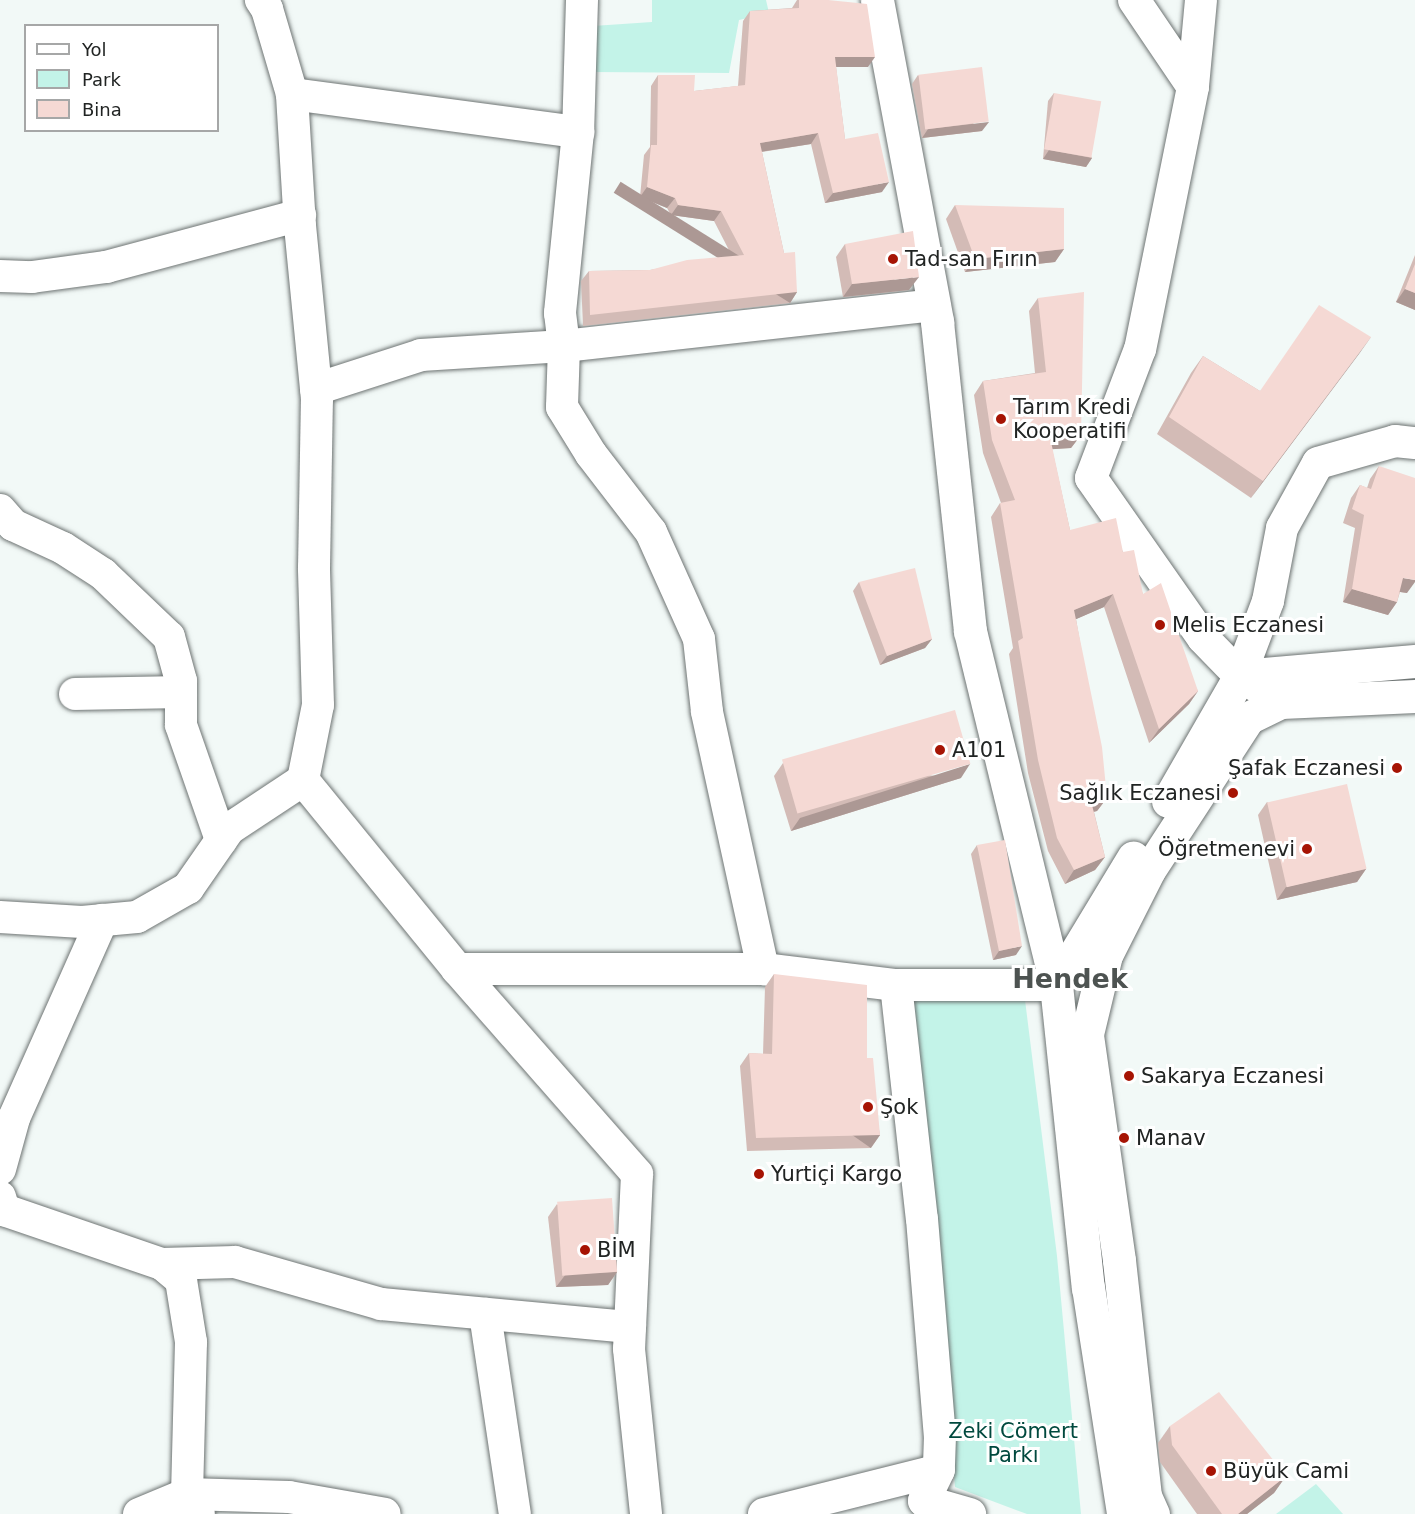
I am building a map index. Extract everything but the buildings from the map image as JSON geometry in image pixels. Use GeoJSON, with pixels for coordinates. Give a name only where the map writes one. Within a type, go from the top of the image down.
{"type":"FeatureCollection","features":[{"type":"Feature","properties":{"kind":"main road"},"geometry":{"type":"LineString","coordinates":[[877,0],[934,305],[970,631],[1056,985],[1088,1287],[1118,1502],[1140,1508],[1119,1260],[1088,1034],[1106,955],[1149,870],[1248,718],[1281,702],[1415,696]]}},
{"type":"Feature","properties":{"kind":"main road"},"geometry":{"type":"LineString","coordinates":[[1056,985],[1240,676],[1415,661]]}},
{"type":"Feature","properties":{"kind":"main road"},"geometry":{"type":"LineString","coordinates":[[1056,985],[1088,1034]]}},
{"type":"Feature","properties":{"kind":"street"},"geometry":{"type":"LineString","coordinates":[[0,917],[102,920],[137,917],[188,888],[229,829],[303,780],[318,705],[314,568],[316,389],[300,215],[292,94],[267,9],[261,0]]}},
{"type":"Feature","properties":{"kind":"street"},"geometry":{"type":"LineString","coordinates":[[582,0],[578,132],[560,313],[564,346],[562,408],[591,454],[651,532],[699,639],[707,712],[763,969]]}},
{"type":"Feature","properties":{"kind":"street"},"geometry":{"type":"LineString","coordinates":[[1134,0],[1193,87]]}},
{"type":"Feature","properties":{"kind":"street"},"geometry":{"type":"LineString","coordinates":[[1201,0],[1193,87],[1140,349],[1091,478],[1203,638],[1240,676],[1281,702]]}},
{"type":"Feature","properties":{"kind":"street"},"geometry":{"type":"LineString","coordinates":[[292,94],[578,132]]}},
{"type":"Feature","properties":{"kind":"street"},"geometry":{"type":"LineString","coordinates":[[0,276],[32,277],[106,267],[300,215]]}},
{"type":"Feature","properties":{"kind":"street"},"geometry":{"type":"LineString","coordinates":[[316,389],[422,355],[564,346],[934,305]]}},
{"type":"Feature","properties":{"kind":"street"},"geometry":{"type":"LineString","coordinates":[[1240,676],[1268,601],[1282,528],[1318,463],[1395,441],[1415,443]]}},
{"type":"Feature","properties":{"kind":"street"},"geometry":{"type":"LineString","coordinates":[[0,510],[13,525],[63,548],[103,574],[169,637],[181,692],[181,725],[221,840]]}},
{"type":"Feature","properties":{"kind":"street"},"geometry":{"type":"LineString","coordinates":[[75,694],[181,692]]}},
{"type":"Feature","properties":{"kind":"street"},"geometry":{"type":"LineString","coordinates":[[303,780],[456,969],[637,1174],[629,1349],[646,1514]]}},
{"type":"Feature","properties":{"kind":"street"},"geometry":{"type":"LineString","coordinates":[[0,1169],[14,1118],[102,920]]}},
{"type":"Feature","properties":{"kind":"street"},"geometry":{"type":"LineString","coordinates":[[456,969],[763,969],[896,985],[1056,985]]}},
{"type":"Feature","properties":{"kind":"street"},"geometry":{"type":"LineString","coordinates":[[896,985],[922,1219],[939,1470],[918,1508],[970,1514]]}},
{"type":"Feature","properties":{"kind":"street"},"geometry":{"type":"LineString","coordinates":[[1,1205],[162,1264],[181,1280],[190,1342],[193,1504]]}},
{"type":"Feature","properties":{"kind":"street"},"geometry":{"type":"LineString","coordinates":[[162,1264],[235,1262],[381,1304],[630,1327]]}},
{"type":"Feature","properties":{"kind":"street"},"geometry":{"type":"LineString","coordinates":[[485,1314],[515,1514]]}},
{"type":"Feature","properties":{"kind":"street"},"geometry":{"type":"LineString","coordinates":[[764,1514],[939,1470]]}},
{"type":"Feature","properties":{"kind":"street"},"geometry":{"type":"LineString","coordinates":[[139,1514],[193,1504],[289,1497],[385,1514]]}},
{"type":"Feature","properties":{"kind":"green space"},"geometry":{"type":"Polygon","coordinates":[[[652,0],[766,0],[769,13],[739,20],[729,73],[592,72],[593,26],[652,22],[652,0]]]}},
{"type":"Feature","properties":{"kind":"green space","name":"Zeki Cömert Parkı"},"geometry":{"type":"Polygon","coordinates":[[[910,987],[1024,992],[1057,1256],[1081,1514],[1027,1514],[955,1487],[910,987]]]}},
{"type":"Feature","properties":{"kind":"green space"},"geometry":{"type":"Polygon","coordinates":[[[1316,1484],[1343,1514],[1276,1514],[1316,1484]]]}},
{"type":"Feature","properties":{"kind":"place","name":"Tad-san Fırın"},"geometry":{"type":"Point","coordinates":[893,259]}},
{"type":"Feature","properties":{"kind":"place","name":"Tarım Kredi Kooperatifi"},"geometry":{"type":"Point","coordinates":[1001,419]}},
{"type":"Feature","properties":{"kind":"place","name":"Melis Eczanesi"},"geometry":{"type":"Point","coordinates":[1160,625]}},
{"type":"Feature","properties":{"kind":"place","name":"A101"},"geometry":{"type":"Point","coordinates":[940,750]}},
{"type":"Feature","properties":{"kind":"place","name":"Şafak Eczanesi"},"geometry":{"type":"Point","coordinates":[1397,768]}},
{"type":"Feature","properties":{"kind":"place","name":"Sağlık Eczanesi"},"geometry":{"type":"Point","coordinates":[1233,793]}},
{"type":"Feature","properties":{"kind":"place","name":"Öğretmenevi"},"geometry":{"type":"Point","coordinates":[1307,849]}},
{"type":"Feature","properties":{"kind":"place","name":"Sakarya Eczanesi"},"geometry":{"type":"Point","coordinates":[1129,1076]}},
{"type":"Feature","properties":{"kind":"place","name":"Şok"},"geometry":{"type":"Point","coordinates":[868,1107]}},
{"type":"Feature","properties":{"kind":"place","name":"Manav"},"geometry":{"type":"Point","coordinates":[1124,1138]}},
{"type":"Feature","properties":{"kind":"place","name":"Yurtiçi Kargo"},"geometry":{"type":"Point","coordinates":[759,1174]}},
{"type":"Feature","properties":{"kind":"place","name":"BİM"},"geometry":{"type":"Point","coordinates":[585,1250]}},
{"type":"Feature","properties":{"kind":"place","name":"Büyük Cami"},"geometry":{"type":"Point","coordinates":[1211,1471]}},
{"type":"Feature","properties":{"kind":"district","name":"Hendek"},"geometry":{"type":"Point","coordinates":[1070,979]}}]}
